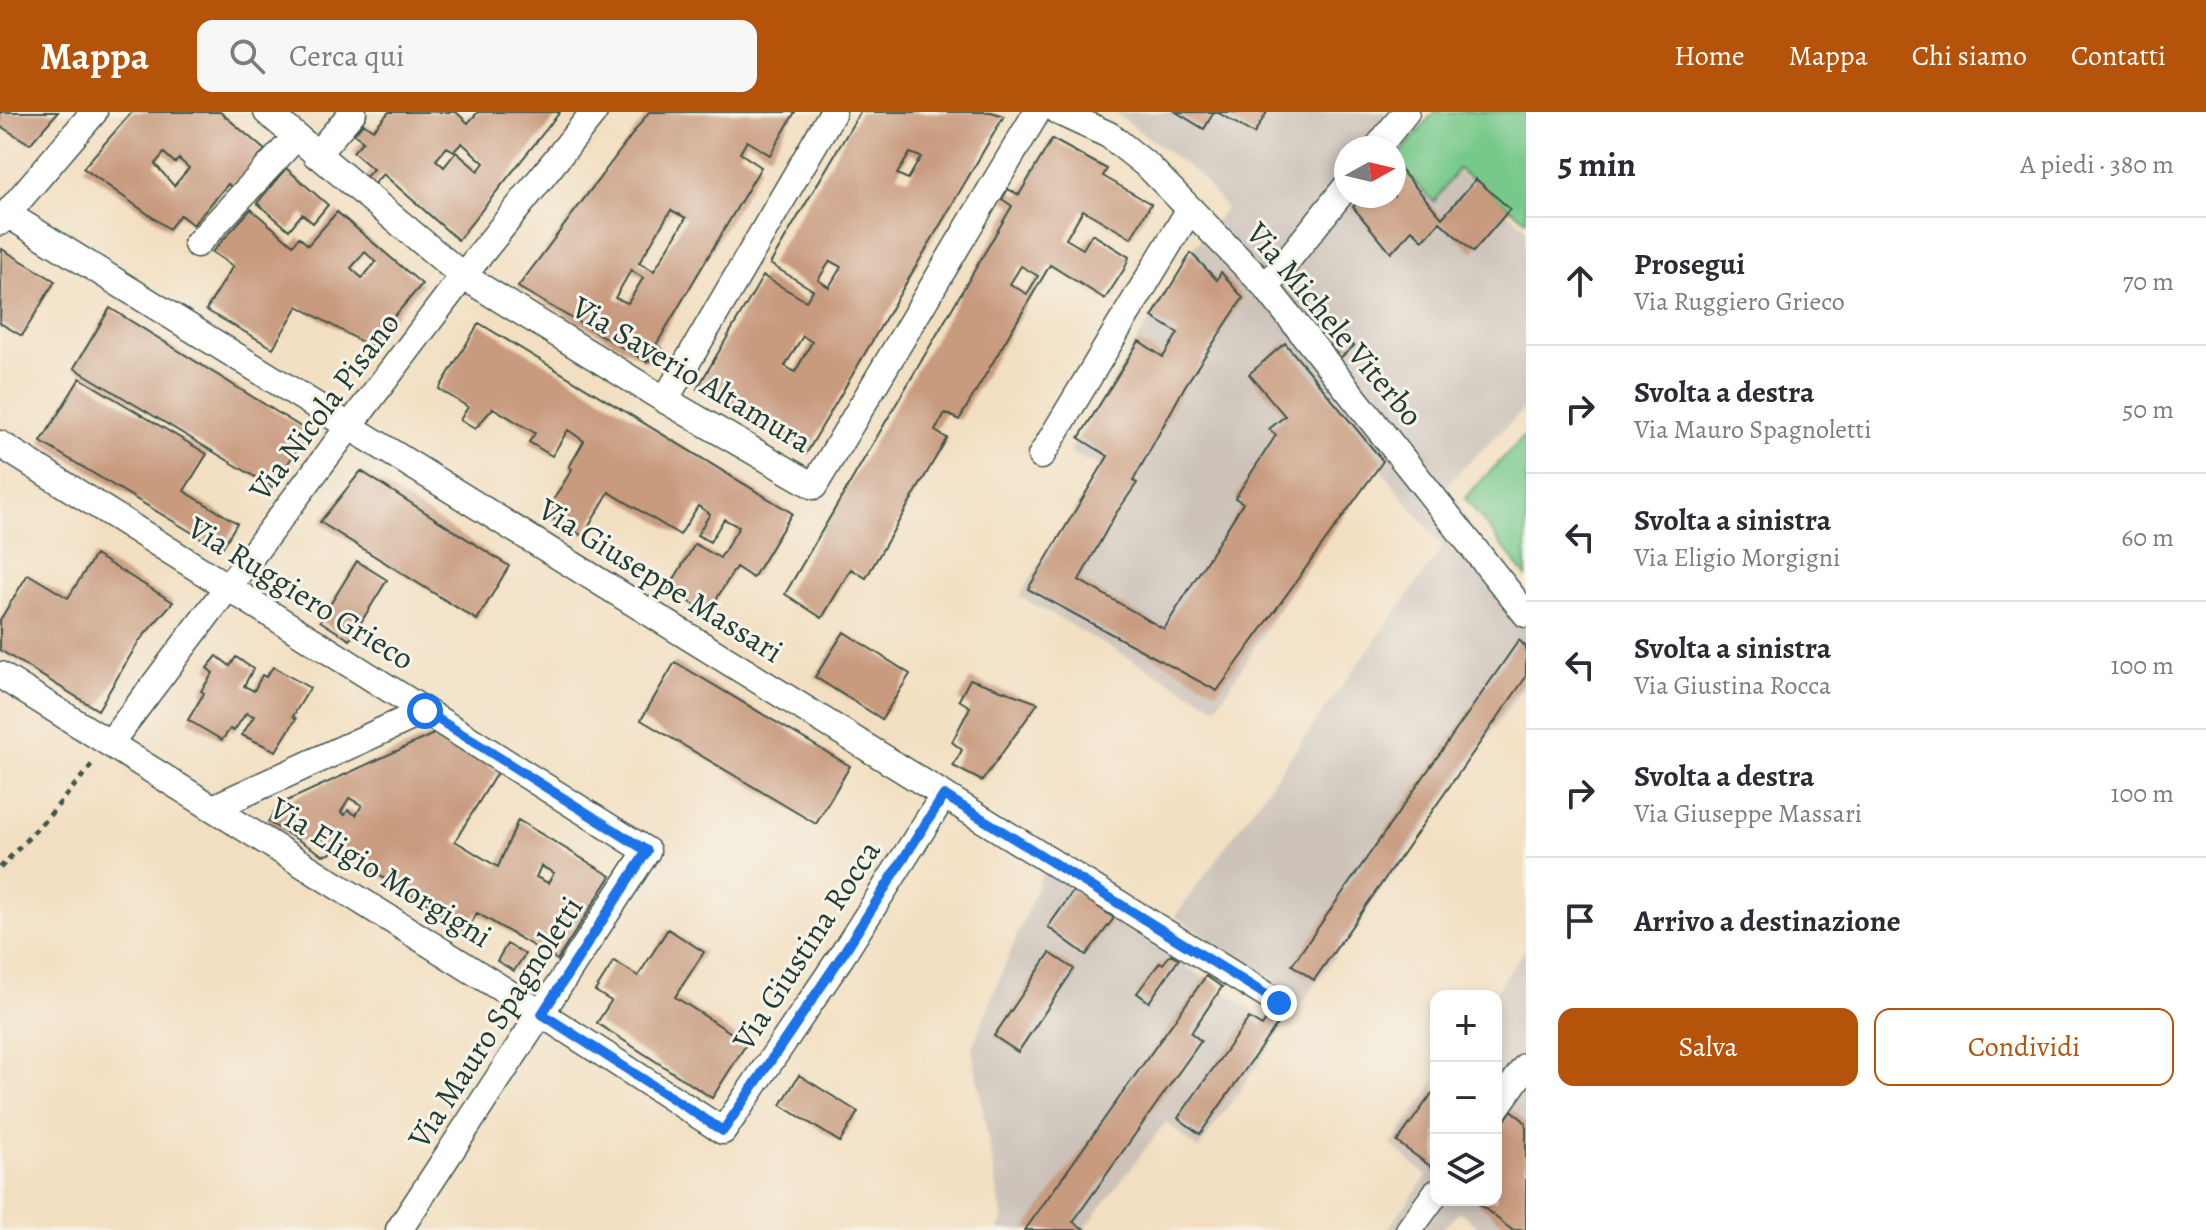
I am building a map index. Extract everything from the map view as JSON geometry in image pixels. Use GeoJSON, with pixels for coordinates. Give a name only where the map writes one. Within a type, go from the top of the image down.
{"type":"FeatureCollection","features":[{"type":"Feature","properties":{"kind":"street"},"geometry":{"type":"LineString","coordinates":[[4,218],[94,112]]}},
{"type":"Feature","properties":{"kind":"street","name":"Via Saverio Altamura"},"geometry":{"type":"LineString","coordinates":[[267,112],[463,276],[665,400],[814,486],[1037,112]]}},
{"type":"Feature","properties":{"kind":"street"},"geometry":{"type":"LineString","coordinates":[[316,155],[353,112]]}},
{"type":"Feature","properties":{"kind":"street","name":"Via Nicola Pisano"},"geometry":{"type":"LineString","coordinates":[[110,743],[463,276],[594,112]]}},
{"type":"Feature","properties":{"kind":"street"},"geometry":{"type":"LineString","coordinates":[[665,400],[833,112]]}},
{"type":"Feature","properties":{"kind":"street"},"geometry":{"type":"LineString","coordinates":[[1387,136],[1406,112]]}},
{"type":"Feature","properties":{"kind":"street","name":"Via Michele Viterbo"},"geometry":{"type":"LineString","coordinates":[[1077,115],[1109,135],[1149,167],[1266,287],[1526,614]]}},
{"type":"Feature","properties":{"kind":"street"},"geometry":{"type":"LineString","coordinates":[[197,244],[296,137]]}},
{"type":"Feature","properties":{"kind":"street"},"geometry":{"type":"LineString","coordinates":[[1266,287],[1334,202]]}},
{"type":"Feature","properties":{"kind":"street"},"geometry":{"type":"LineString","coordinates":[[1041,456],[1190,209]]}},
{"type":"Feature","properties":{"kind":"street","name":"Via Giuseppe Massari"},"geometry":{"type":"LineString","coordinates":[[4,218],[351,427],[1279,1003]]}},
{"type":"Feature","properties":{"kind":"street","name":"Via Ruggiero Grieco"},"geometry":{"type":"LineString","coordinates":[[0,444],[647,851]]}},
{"type":"Feature","properties":{"kind":"street","name":"Via Eligio Morgigni"},"geometry":{"type":"LineString","coordinates":[[0,675],[215,807],[723,1131]]}},
{"type":"Feature","properties":{"kind":"street"},"geometry":{"type":"LineString","coordinates":[[215,807],[425,711]]}},
{"type":"Feature","properties":{"kind":"street","name":"Via Giustina Rocca"},"geometry":{"type":"LineString","coordinates":[[723,1131],[841,957],[944,795]]}},
{"type":"Feature","properties":{"kind":"street","name":"Via Mauro Spagnoletti"},"geometry":{"type":"LineString","coordinates":[[399,1230],[647,851]]}},
{"type":"Feature","properties":{"kind":"street"},"geometry":{"type":"LineString","coordinates":[[1502,1100],[1526,1066]]}},
{"type":"Feature","properties":{"kind":"street"},"geometry":{"type":"LineString","coordinates":[[1409,1230],[1430,1201]]}},
{"type":"Feature","properties":{"kind":"path"},"geometry":{"type":"LineString","coordinates":[[0,868],[49,816],[110,743]]}},
{"type":"Feature","properties":{"kind":"shaded area"},"geometry":{"type":"Polygon","coordinates":[[[1114,112],[1387,112],[1526,228],[1526,407],[1447,484],[1526,629],[1526,683],[1302,1003],[1175,916],[1443,547],[1374,461],[1216,707],[1019,596],[1102,468],[1069,452],[1193,249],[1226,208],[1199,175],[1114,112]]]}},
{"type":"Feature","properties":{"kind":"shaded area"},"geometry":{"type":"Polygon","coordinates":[[[1043,871],[1282,1030],[1198,1149],[1166,1122],[1086,1227],[1088,1230],[998,1230],[1003,1222],[972,1048],[1043,871]]]}},
{"type":"Feature","properties":{"kind":"shaded area"},"geometry":{"type":"Polygon","coordinates":[[[1526,948],[1526,1230],[1481,1230],[1460,1212],[1440,1230],[1387,1230],[1427,1176],[1391,1145],[1430,1088],[1430,1206],[1502,1206],[1502,990],[1497,990],[1526,948]]]}},
{"type":"Feature","properties":{"kind":"green space"},"geometry":{"type":"Polygon","coordinates":[[[1434,112],[1526,112],[1526,220],[1458,169],[1434,202],[1406,173],[1406,147],[1434,112]]]}},
{"type":"Feature","properties":{"kind":"green space"},"geometry":{"type":"Polygon","coordinates":[[[1526,434],[1526,576],[1465,498],[1526,434]]]}},
{"type":"Feature","properties":{"kind":"building"},"geometry":{"type":"Polygon","coordinates":[[[0,112],[58,112],[30,144],[0,126],[0,112]]]}},
{"type":"Feature","properties":{"kind":"building"},"geometry":{"type":"Polygon","coordinates":[[[132,112],[220,112],[265,150],[233,188],[228,184],[193,225],[180,215],[169,229],[83,168],[132,112]],[[164,153],[155,164],[174,186],[189,168],[179,159],[175,163],[164,153]]]}},
{"type":"Feature","properties":{"kind":"building"},"geometry":{"type":"Polygon","coordinates":[[[389,112],[456,112],[468,123],[478,112],[560,112],[458,240],[383,174],[372,186],[364,179],[373,169],[353,152],[363,141],[354,134],[363,123],[373,130],[389,112]],[[462,143],[454,151],[447,147],[436,160],[444,167],[456,152],[478,171],[484,163],[462,143]]]}},
{"type":"Feature","properties":{"kind":"building"},"geometry":{"type":"Polygon","coordinates":[[[649,112],[795,112],[770,155],[747,141],[740,153],[761,167],[656,345],[666,352],[658,365],[648,359],[647,362],[518,287],[649,112]],[[671,210],[639,263],[654,271],[686,218],[671,210]],[[631,270],[615,298],[628,303],[643,278],[631,270]]]}},
{"type":"Feature","properties":{"kind":"building"},"geometry":{"type":"Polygon","coordinates":[[[860,112],[991,112],[1004,116],[806,454],[697,389],[763,276],[806,301],[813,290],[770,264],[860,112]],[[910,153],[897,174],[908,179],[921,157],[910,153]],[[830,261],[818,280],[829,287],[841,267],[830,261]],[[803,336],[785,366],[795,372],[812,342],[803,336]]]}},
{"type":"Feature","properties":{"kind":"building"},"geometry":{"type":"Polygon","coordinates":[[[1176,112],[1214,112],[1204,129],[1176,112]]]}},
{"type":"Feature","properties":{"kind":"building"},"geometry":{"type":"Polygon","coordinates":[[[1217,112],[1267,112],[1254,134],[1217,112]]]}},
{"type":"Feature","properties":{"kind":"building"},"geometry":{"type":"Polygon","coordinates":[[[1052,139],[1107,169],[1103,176],[1151,204],[1131,238],[1083,210],[1066,239],[1083,249],[1092,234],[1129,257],[1125,268],[1105,299],[1050,265],[959,420],[945,413],[935,431],[947,438],[866,578],[851,569],[822,618],[785,594],[1012,206],[1002,199],[1008,189],[1019,195],[1052,139]],[[1021,266],[1010,284],[1027,294],[1038,276],[1021,266]]]}},
{"type":"Feature","properties":{"kind":"building"},"geometry":{"type":"Polygon","coordinates":[[[286,168],[328,205],[313,223],[302,214],[289,230],[257,203],[286,168]]]}},
{"type":"Feature","properties":{"kind":"building"},"geometry":{"type":"Polygon","coordinates":[[[1406,176],[1442,218],[1476,179],[1510,209],[1473,252],[1440,222],[1423,240],[1412,230],[1391,253],[1354,208],[1406,208],[1406,176]]]}},
{"type":"Feature","properties":{"kind":"building"},"geometry":{"type":"Polygon","coordinates":[[[251,209],[293,245],[299,237],[308,245],[337,212],[422,284],[369,346],[298,306],[273,348],[206,310],[233,266],[212,252],[251,209]],[[365,252],[351,268],[362,278],[376,262],[365,252]]]}},
{"type":"Feature","properties":{"kind":"building"},"geometry":{"type":"Polygon","coordinates":[[[2,249],[55,281],[22,336],[0,323],[2,249]]]}},
{"type":"Feature","properties":{"kind":"building"},"geometry":{"type":"Polygon","coordinates":[[[1191,253],[1217,280],[1221,272],[1243,298],[1185,386],[1133,481],[1137,483],[1115,515],[1079,580],[1164,629],[1243,503],[1235,498],[1276,435],[1269,429],[1285,416],[1249,374],[1285,343],[1383,461],[1217,691],[1028,589],[1108,456],[1079,438],[1139,341],[1163,357],[1178,333],[1152,317],[1191,253]]]}},
{"type":"Feature","properties":{"kind":"building"},"geometry":{"type":"Polygon","coordinates":[[[110,308],[309,432],[272,487],[74,368],[110,308]]]}},
{"type":"Feature","properties":{"kind":"building"},"geometry":{"type":"Polygon","coordinates":[[[479,323],[792,513],[753,578],[736,567],[708,613],[668,589],[695,544],[720,558],[739,527],[724,519],[710,542],[697,535],[710,514],[698,506],[680,535],[609,492],[583,536],[545,514],[572,469],[569,467],[584,441],[568,430],[552,456],[529,442],[535,433],[493,408],[475,429],[460,420],[468,407],[439,389],[479,323]]]}},
{"type":"Feature","properties":{"kind":"building"},"geometry":{"type":"Polygon","coordinates":[[[1344,334],[1354,346],[1340,358],[1330,346],[1344,334]]]}},
{"type":"Feature","properties":{"kind":"building"},"geometry":{"type":"Polygon","coordinates":[[[80,378],[207,454],[184,491],[237,523],[221,550],[41,442],[80,378]]]}},
{"type":"Feature","properties":{"kind":"building"},"geometry":{"type":"Polygon","coordinates":[[[361,471],[509,566],[477,620],[320,522],[361,471]]]}},
{"type":"Feature","properties":{"kind":"building"},"geometry":{"type":"Polygon","coordinates":[[[95,555],[173,602],[139,641],[98,710],[0,650],[0,620],[28,574],[68,598],[95,555]]]}},
{"type":"Feature","properties":{"kind":"building"},"geometry":{"type":"Polygon","coordinates":[[[357,561],[387,580],[350,640],[320,621],[357,561]]]}},
{"type":"Feature","properties":{"kind":"building"},"geometry":{"type":"Polygon","coordinates":[[[844,632],[910,674],[882,719],[815,677],[844,632]]]}},
{"type":"Feature","properties":{"kind":"building"},"geometry":{"type":"Polygon","coordinates":[[[1519,640],[1526,647],[1526,677],[1314,980],[1292,965],[1519,640]]]}},
{"type":"Feature","properties":{"kind":"building"},"geometry":{"type":"Polygon","coordinates":[[[217,656],[230,666],[236,657],[253,669],[244,686],[254,691],[262,675],[266,677],[273,667],[310,688],[293,716],[296,719],[276,751],[242,735],[254,716],[246,713],[234,731],[230,729],[222,740],[188,720],[213,673],[207,668],[217,656]]]}},
{"type":"Feature","properties":{"kind":"building"},"geometry":{"type":"Polygon","coordinates":[[[675,662],[850,766],[816,824],[641,720],[675,662]]]}},
{"type":"Feature","properties":{"kind":"building"},"geometry":{"type":"Polygon","coordinates":[[[970,679],[1038,703],[982,781],[953,766],[962,750],[952,742],[970,707],[959,700],[970,679]]]}},
{"type":"Feature","properties":{"kind":"building"},"geometry":{"type":"Polygon","coordinates":[[[436,733],[498,771],[455,841],[498,867],[518,820],[611,876],[557,960],[477,913],[468,929],[334,848],[330,854],[323,855],[268,822],[278,805],[436,733]],[[349,798],[341,812],[345,815],[348,810],[356,815],[362,805],[349,798]],[[541,866],[536,877],[548,883],[554,873],[541,866]]]}},
{"type":"Feature","properties":{"kind":"building"},"geometry":{"type":"Polygon","coordinates":[[[1074,890],[1114,918],[1086,955],[1048,927],[1074,890]]]}},
{"type":"Feature","properties":{"kind":"building"},"geometry":{"type":"Polygon","coordinates":[[[668,929],[704,952],[675,997],[747,1043],[712,1098],[597,1023],[611,1001],[595,991],[614,961],[638,976],[668,929]]]}},
{"type":"Feature","properties":{"kind":"building"},"geometry":{"type":"Polygon","coordinates":[[[507,944],[525,954],[514,971],[497,961],[507,944]]]}},
{"type":"Feature","properties":{"kind":"building"},"geometry":{"type":"Polygon","coordinates":[[[1050,953],[1074,969],[1018,1052],[994,1036],[1050,953]]]}},
{"type":"Feature","properties":{"kind":"building"},"geometry":{"type":"Polygon","coordinates":[[[1171,954],[1179,959],[1149,1002],[1137,993],[1160,962],[1163,964],[1171,954]]]}},
{"type":"Feature","properties":{"kind":"building"},"geometry":{"type":"Polygon","coordinates":[[[1206,976],[1222,987],[1191,1033],[1201,1041],[1073,1222],[1086,1230],[1025,1230],[1206,976]]]}},
{"type":"Feature","properties":{"kind":"building"},"geometry":{"type":"Polygon","coordinates":[[[1270,1014],[1280,1020],[1200,1134],[1178,1118],[1249,1018],[1262,1026],[1270,1014]]]}},
{"type":"Feature","properties":{"kind":"building"},"geometry":{"type":"Polygon","coordinates":[[[799,1075],[858,1112],[840,1142],[781,1105],[799,1075]]]}},
{"type":"Feature","properties":{"kind":"building"},"geometry":{"type":"Polygon","coordinates":[[[1430,1096],[1430,1166],[1397,1142],[1430,1096]]]}},
{"type":"Feature","properties":{"kind":"building"},"geometry":{"type":"Polygon","coordinates":[[[1512,1110],[1526,1123],[1526,1230],[1512,1230],[1482,1206],[1502,1206],[1502,1124],[1512,1110]]]}},
{"type":"Feature","properties":{"kind":"route"},"geometry":{"type":"LineString","coordinates":[[425,711],[647,851],[542,1014],[723,1131],[841,957],[944,795],[1279,1003]]}}]}
